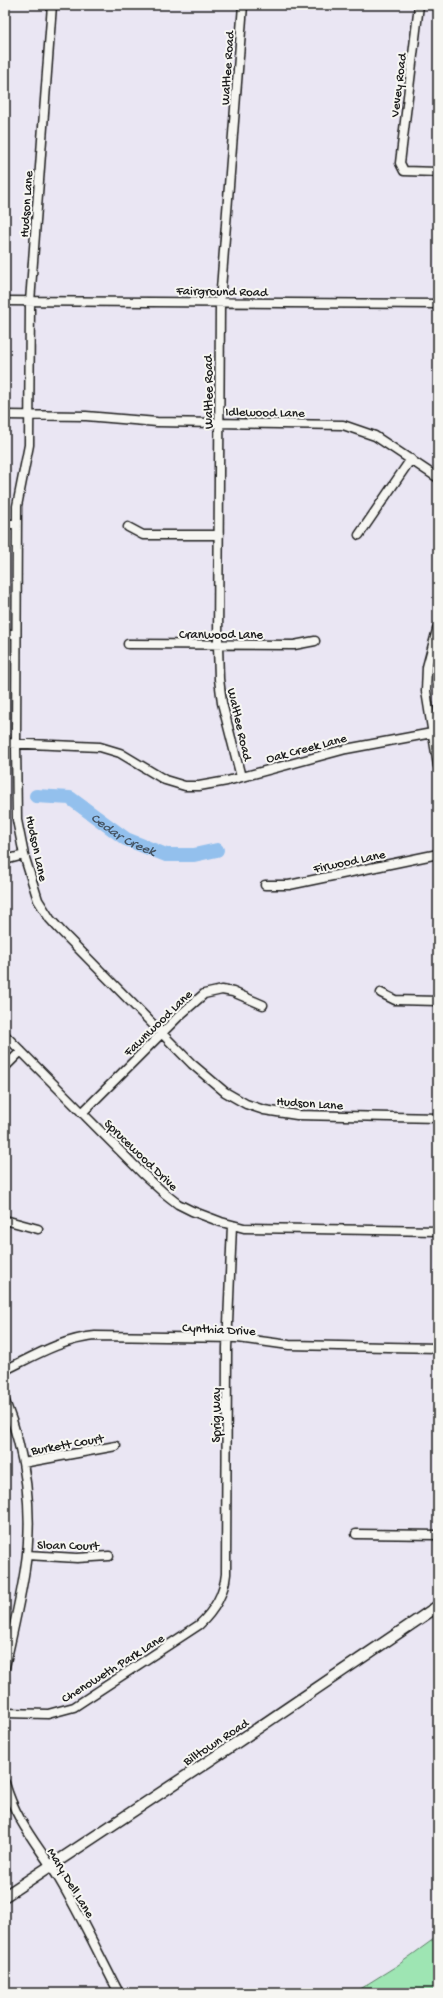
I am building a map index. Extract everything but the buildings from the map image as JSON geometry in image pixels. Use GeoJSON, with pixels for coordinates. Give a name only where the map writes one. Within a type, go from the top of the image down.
{"type":"FeatureCollection","features":[{"type":"Feature","properties":{"kind":"main road","name":"Billtown Road"},"geometry":{"type":"LineString","coordinates":[[5,1896],[438,1606]]}},
{"type":"Feature","properties":{"kind":"street","name":"Hudson Lane"},"geometry":{"type":"LineString","coordinates":[[52,5],[30,302],[29,445],[19,491],[16,524],[17,820],[24,855],[34,890],[50,919],[162,1033],[216,1085],[246,1104],[264,1110],[297,1115],[438,1118]]}},
{"type":"Feature","properties":{"kind":"street","name":"Waltlee Road"},"geometry":{"type":"LineString","coordinates":[[241,777],[222,703],[219,679],[218,645],[220,302],[242,5]]}},
{"type":"Feature","properties":{"kind":"street","name":"Vevey Road"},"geometry":{"type":"LineString","coordinates":[[419,5],[400,163],[401,168],[409,172],[438,172]]}},
{"type":"Feature","properties":{"kind":"street","name":"Fairground Road"},"geometry":{"type":"LineString","coordinates":[[5,301],[438,304]]}},
{"type":"Feature","properties":{"kind":"street","name":"Idlewood Lane"},"geometry":{"type":"LineString","coordinates":[[5,415],[86,416],[157,422],[343,425],[375,436],[438,478]]}},
{"type":"Feature","properties":{"kind":"street"},"geometry":{"type":"LineString","coordinates":[[359,535],[411,459]]}},
{"type":"Feature","properties":{"kind":"street"},"geometry":{"type":"LineString","coordinates":[[5,524],[16,524]]}},
{"type":"Feature","properties":{"kind":"street"},"geometry":{"type":"LineString","coordinates":[[128,527],[143,534],[219,535]]}},
{"type":"Feature","properties":{"kind":"street"},"geometry":{"type":"LineString","coordinates":[[438,626],[427,667],[426,692],[438,766]]}},
{"type":"Feature","properties":{"kind":"street"},"geometry":{"type":"LineString","coordinates":[[5,634],[16,634]]}},
{"type":"Feature","properties":{"kind":"street","name":"Cranwood Lane"},"geometry":{"type":"LineString","coordinates":[[128,644],[294,645],[315,641]]}},
{"type":"Feature","properties":{"kind":"street","name":"Oak Creek Lane"},"geometry":{"type":"LineString","coordinates":[[5,743],[100,746],[120,753],[165,780],[185,786],[215,784],[346,749],[432,733]]}},
{"type":"Feature","properties":{"kind":"street","name":"Firwood Lane"},"geometry":{"type":"LineString","coordinates":[[265,885],[289,885],[438,854]]}},
{"type":"Feature","properties":{"kind":"street"},"geometry":{"type":"LineString","coordinates":[[5,860],[24,855]]}},
{"type":"Feature","properties":{"kind":"street","name":"Fawnwood Lane"},"geometry":{"type":"LineString","coordinates":[[82,1113],[197,999],[210,991],[222,990],[232,992],[263,1005]]}},
{"type":"Feature","properties":{"kind":"street"},"geometry":{"type":"LineString","coordinates":[[381,993],[395,1000],[438,1001]]}},
{"type":"Feature","properties":{"kind":"street","name":"Sprucewood Drive"},"geometry":{"type":"LineString","coordinates":[[5,1035],[142,1173],[178,1204],[205,1216],[244,1228],[438,1231]]}},
{"type":"Feature","properties":{"kind":"street"},"geometry":{"type":"LineString","coordinates":[[5,1067],[21,1051]]}},
{"type":"Feature","properties":{"kind":"street"},"geometry":{"type":"LineString","coordinates":[[5,1220],[38,1229]]}},
{"type":"Feature","properties":{"kind":"street","name":"Sprig Way"},"geometry":{"type":"LineString","coordinates":[[216,1604],[224,1585],[226,1574],[228,1338],[232,1225]]}},
{"type":"Feature","properties":{"kind":"street","name":"Cynthia Drive"},"geometry":{"type":"LineString","coordinates":[[5,1370],[59,1344],[86,1337],[118,1336],[228,1338],[289,1345],[438,1348]]}},
{"type":"Feature","properties":{"kind":"street"},"geometry":{"type":"LineString","coordinates":[[5,1401],[18,1439],[23,1463],[28,1516],[26,1568],[5,1667]]}},
{"type":"Feature","properties":{"kind":"street","name":"Burkett Court"},"geometry":{"type":"LineString","coordinates":[[23,1463],[116,1446]]}},
{"type":"Feature","properties":{"kind":"street"},"geometry":{"type":"LineString","coordinates":[[356,1534],[438,1535]]}},
{"type":"Feature","properties":{"kind":"street","name":"Sloan Court"},"geometry":{"type":"LineString","coordinates":[[27,1555],[77,1558],[109,1556]]}},
{"type":"Feature","properties":{"kind":"street","name":"Chenoweth Park Lane"},"geometry":{"type":"LineString","coordinates":[[5,1713],[48,1714],[74,1707],[199,1625],[216,1604]]}},
{"type":"Feature","properties":{"kind":"street","name":"Mary Dell Lane"},"geometry":{"type":"LineString","coordinates":[[5,1783],[14,1808],[26,1830],[59,1878],[119,1993]]}},
{"type":"Feature","properties":{"kind":"green space"},"geometry":{"type":"Polygon","coordinates":[[[438,1936],[438,1993],[353,1993],[398,1965],[438,1936]]]}},
{"type":"Feature","properties":{"kind":"waterway","name":"Cedar Creek"},"geometry":{"type":"LineString","coordinates":[[36,796],[70,798],[126,839],[166,855],[194,855],[217,850]]}}]}
